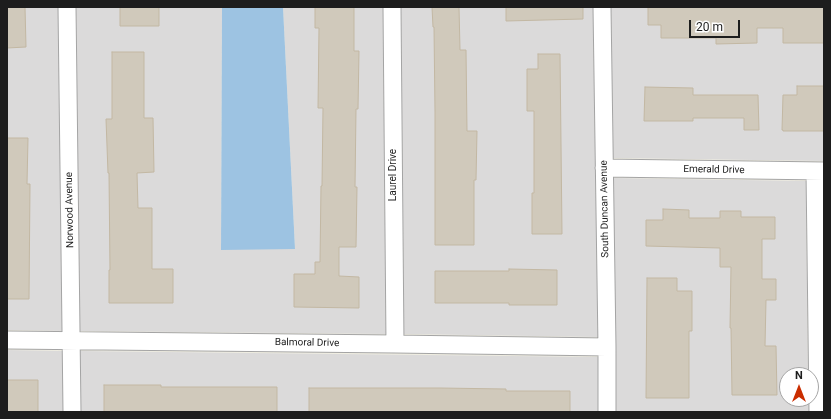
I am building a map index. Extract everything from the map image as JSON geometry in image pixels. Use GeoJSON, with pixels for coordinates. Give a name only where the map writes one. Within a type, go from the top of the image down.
{"type":"FeatureCollection","features":[{"type":"Feature","properties":{"kind":"street","name":"Norwood Avenue"},"geometry":{"type":"LineString","coordinates":[[67,7],[72,412]]}},
{"type":"Feature","properties":{"kind":"street","name":"Laurel Drive"},"geometry":{"type":"LineString","coordinates":[[392,7],[395,344]]}},
{"type":"Feature","properties":{"kind":"street","name":"South Duncan Avenue"},"geometry":{"type":"LineString","coordinates":[[602,7],[607,412]]}},
{"type":"Feature","properties":{"kind":"street","name":"Emerald Drive"},"geometry":{"type":"LineString","coordinates":[[604,168],[819,171]]}},
{"type":"Feature","properties":{"kind":"street"},"geometry":{"type":"LineString","coordinates":[[818,412],[819,171]]}},
{"type":"Feature","properties":{"kind":"street","name":"Balmoral Drive"},"geometry":{"type":"LineString","coordinates":[[7,340],[607,347]]}},
{"type":"Feature","properties":{"kind":"shaded area"},"geometry":{"type":"Polygon","coordinates":[[[7,7],[58,7],[63,331],[7,330],[7,7]]]}},
{"type":"Feature","properties":{"kind":"shaded area"},"geometry":{"type":"Polygon","coordinates":[[[76,7],[222,7],[221,249],[295,249],[283,7],[383,7],[386,334],[80,331],[76,7]]]}},
{"type":"Feature","properties":{"kind":"shaded area"},"geometry":{"type":"Polygon","coordinates":[[[401,7],[593,7],[598,337],[404,334],[401,7]]]}},
{"type":"Feature","properties":{"kind":"shaded area"},"geometry":{"type":"Polygon","coordinates":[[[611,7],[824,7],[824,161],[613,158],[611,7]]]}},
{"type":"Feature","properties":{"kind":"shaded area"},"geometry":{"type":"Polygon","coordinates":[[[613,178],[806,181],[808,367],[779,367],[779,407],[809,407],[809,412],[616,412],[613,178]]]}},
{"type":"Feature","properties":{"kind":"shaded area"},"geometry":{"type":"Polygon","coordinates":[[[7,350],[63,351],[63,412],[7,412],[7,350]]]}},
{"type":"Feature","properties":{"kind":"shaded area"},"geometry":{"type":"Polygon","coordinates":[[[80,351],[598,357],[598,412],[81,412],[80,351]]]}},
{"type":"Feature","properties":{"kind":"water"},"geometry":{"type":"Polygon","coordinates":[[[222,7],[283,7],[295,249],[221,250],[222,7]]]}},
{"type":"Feature","properties":{"kind":"building"},"geometry":{"type":"Polygon","coordinates":[[[7,7],[25,7],[26,47],[7,48],[7,7]]]}},
{"type":"Feature","properties":{"kind":"building"},"geometry":{"type":"Polygon","coordinates":[[[120,7],[159,7],[159,26],[120,26],[120,7]]]}},
{"type":"Feature","properties":{"kind":"building"},"geometry":{"type":"Polygon","coordinates":[[[315,7],[354,7],[354,51],[359,51],[358,109],[356,109],[356,247],[339,247],[339,276],[359,277],[359,308],[294,307],[294,274],[315,274],[315,262],[320,262],[323,108],[318,108],[319,28],[315,28],[315,7]]]}},
{"type":"Feature","properties":{"kind":"building"},"geometry":{"type":"Polygon","coordinates":[[[432,7],[459,7],[460,50],[466,50],[467,131],[477,131],[476,180],[474,180],[474,245],[435,245],[434,27],[432,7]]]}},
{"type":"Feature","properties":{"kind":"building"},"geometry":{"type":"Polygon","coordinates":[[[506,7],[583,7],[583,19],[506,21],[506,7]]]}},
{"type":"Feature","properties":{"kind":"building"},"geometry":{"type":"Polygon","coordinates":[[[648,7],[824,7],[824,43],[783,43],[783,28],[757,28],[757,43],[716,44],[716,38],[661,38],[661,25],[648,25],[648,7]]]}},
{"type":"Feature","properties":{"kind":"building"},"geometry":{"type":"Polygon","coordinates":[[[112,52],[144,52],[144,118],[153,118],[154,172],[137,173],[138,208],[152,208],[152,269],[173,269],[173,303],[109,303],[109,173],[106,119],[112,119],[112,52]]]}},
{"type":"Feature","properties":{"kind":"building"},"geometry":{"type":"Polygon","coordinates":[[[538,54],[560,54],[562,234],[532,234],[532,193],[534,193],[534,111],[527,111],[527,69],[538,69],[538,54]]]}},
{"type":"Feature","properties":{"kind":"building"},"geometry":{"type":"Polygon","coordinates":[[[797,86],[824,86],[824,131],[782,130],[783,95],[797,95],[797,86]]]}},
{"type":"Feature","properties":{"kind":"building"},"geometry":{"type":"Polygon","coordinates":[[[645,87],[693,88],[693,95],[758,95],[759,130],[744,130],[744,118],[693,118],[693,121],[644,121],[645,87]]]}},
{"type":"Feature","properties":{"kind":"building"},"geometry":{"type":"Polygon","coordinates":[[[7,138],[28,138],[27,184],[30,184],[29,299],[7,299],[7,138]]]}},
{"type":"Feature","properties":{"kind":"building"},"geometry":{"type":"Polygon","coordinates":[[[663,209],[689,210],[689,218],[720,218],[720,211],[741,211],[741,217],[775,217],[775,239],[762,239],[762,279],[776,279],[776,300],[766,300],[765,346],[776,346],[777,395],[732,395],[730,328],[731,267],[720,267],[720,248],[646,246],[646,220],[663,220],[663,209]]]}},
{"type":"Feature","properties":{"kind":"building"},"geometry":{"type":"Polygon","coordinates":[[[509,269],[557,270],[557,305],[509,305],[509,303],[435,303],[435,271],[509,271],[509,269]]]}},
{"type":"Feature","properties":{"kind":"building"},"geometry":{"type":"Polygon","coordinates":[[[647,278],[677,278],[677,291],[692,291],[692,331],[689,331],[689,398],[646,398],[647,278]]]}},
{"type":"Feature","properties":{"kind":"building"},"geometry":{"type":"Polygon","coordinates":[[[7,380],[38,380],[38,412],[7,412],[7,380]]]}},
{"type":"Feature","properties":{"kind":"building"},"geometry":{"type":"Polygon","coordinates":[[[104,385],[161,385],[161,387],[277,387],[277,412],[104,412],[104,385]]]}},
{"type":"Feature","properties":{"kind":"building"},"geometry":{"type":"Polygon","coordinates":[[[309,388],[440,388],[506,389],[506,391],[570,391],[570,412],[309,412],[309,388]]]}}]}
